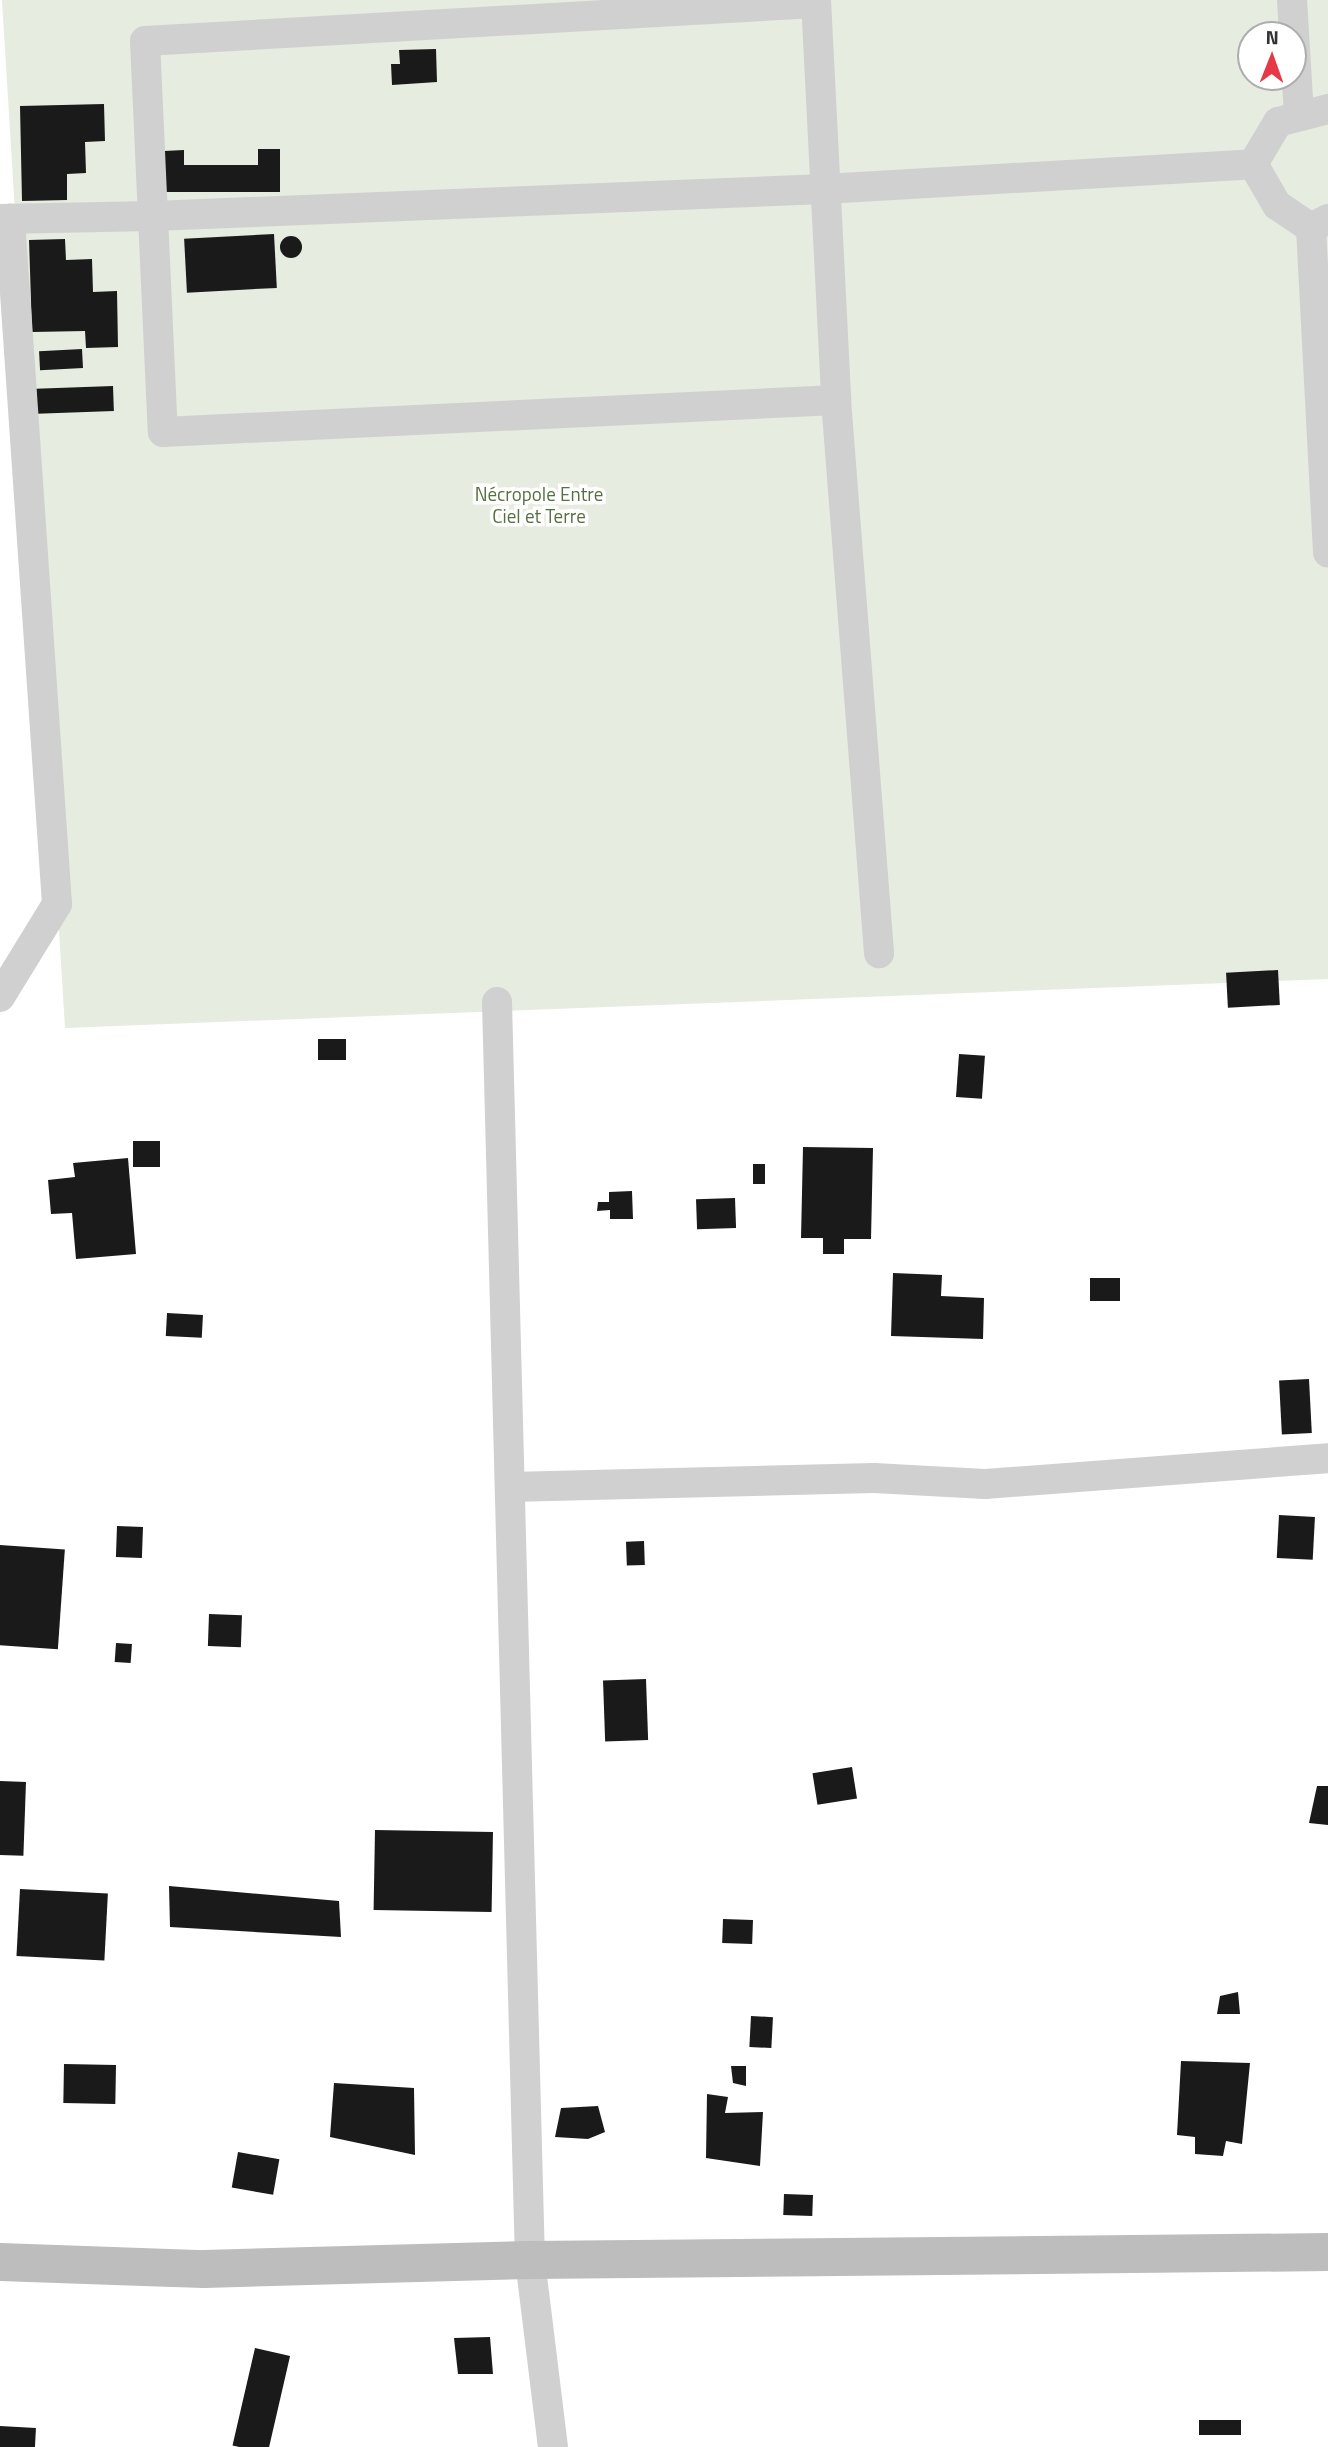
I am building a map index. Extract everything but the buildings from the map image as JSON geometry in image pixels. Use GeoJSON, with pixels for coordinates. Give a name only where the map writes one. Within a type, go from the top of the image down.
{"type":"FeatureCollection","features":[{"type":"Feature","properties":{"kind":"street"},"geometry":{"type":"LineString","coordinates":[[1292,0],[1299,116]]}},
{"type":"Feature","properties":{"kind":"street"},"geometry":{"type":"LineString","coordinates":[[836,400],[163,432],[145,41],[816,1],[836,400],[879,953]]}},
{"type":"Feature","properties":{"kind":"street"},"geometry":{"type":"LineString","coordinates":[[1253,164],[1278,122],[1328,109]]}},
{"type":"Feature","properties":{"kind":"street"},"geometry":{"type":"LineString","coordinates":[[0,997],[57,904],[5,219],[153,216],[824,189],[1253,164]]}},
{"type":"Feature","properties":{"kind":"street"},"geometry":{"type":"LineString","coordinates":[[1253,164],[1277,205],[1320,224],[1328,553]]}},
{"type":"Feature","properties":{"kind":"street"},"geometry":{"type":"LineString","coordinates":[[497,1002],[530,2260],[553,2447]]}},
{"type":"Feature","properties":{"kind":"street"},"geometry":{"type":"LineString","coordinates":[[510,1487],[874,1478],[985,1483],[1328,1458]]}},
{"type":"Feature","properties":{"kind":"street"},"geometry":{"type":"LineString","coordinates":[[0,2262],[204,2269],[530,2260],[1328,2252]]}},
{"type":"Feature","properties":{"kind":"green space","name":"Nécropole Entre Ciel et Terre"},"geometry":{"type":"Polygon","coordinates":[[[2,0],[1328,0],[1328,979],[65,1028],[2,0]]]}}]}
